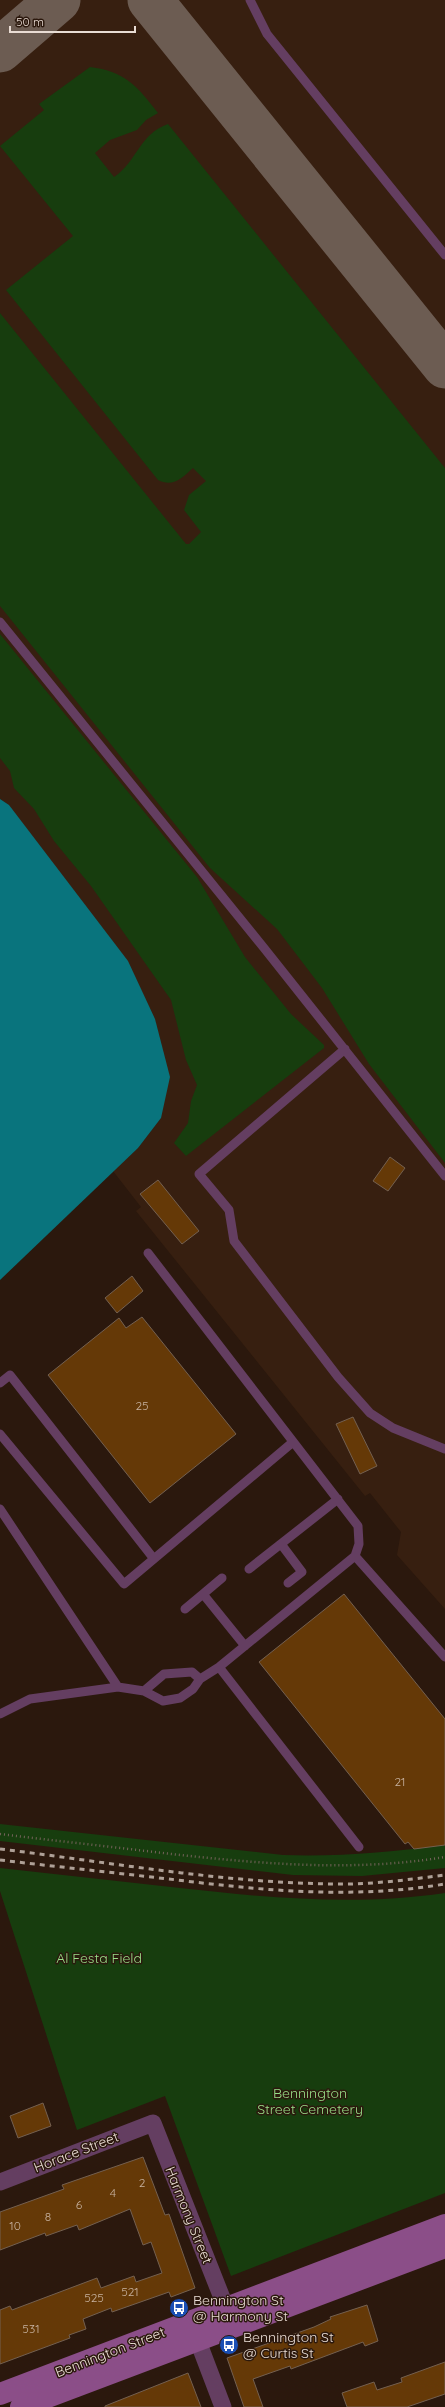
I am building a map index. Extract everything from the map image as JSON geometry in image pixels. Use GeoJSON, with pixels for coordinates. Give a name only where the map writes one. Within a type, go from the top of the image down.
{"type":"FeatureCollection","features":[{"type":"Feature","properties":{"kind":"main road","name":"Bennington Street"},"geometry":{"type":"LineString","coordinates":[[21,2407],[194,2331],[226,2308],[445,2226]]}},
{"type":"Feature","properties":{"kind":"main road","name":"Bennington Street"},"geometry":{"type":"LineString","coordinates":[[0,2394],[445,2247]]}},
{"type":"Feature","properties":{"kind":"street","name":"Horace Street"},"geometry":{"type":"LineString","coordinates":[[0,2181],[153,2123]]}},
{"type":"Feature","properties":{"kind":"street","name":"Harmony Street"},"geometry":{"type":"LineString","coordinates":[[153,2123],[226,2308]]}},
{"type":"Feature","properties":{"kind":"street"},"geometry":{"type":"LineString","coordinates":[[194,2331],[223,2407]]}},
{"type":"Feature","properties":{"kind":"lane"},"geometry":{"type":"LineString","coordinates":[[250,0],[267,34],[445,255]]}},
{"type":"Feature","properties":{"kind":"lane"},"geometry":{"type":"LineString","coordinates":[[0,622],[345,1049],[445,1176]]}},
{"type":"Feature","properties":{"kind":"lane"},"geometry":{"type":"LineString","coordinates":[[345,1049],[200,1174],[229,1210],[234,1241],[338,1377],[370,1413],[393,1428],[445,1449]]}},
{"type":"Feature","properties":{"kind":"lane"},"geometry":{"type":"LineString","coordinates":[[0,1714],[30,1700],[118,1687],[144,1690],[163,1701],[180,1698],[194,1689],[200,1678],[219,1668],[355,1556],[359,1544],[358,1526],[148,1254]]}},
{"type":"Feature","properties":{"kind":"lane"},"geometry":{"type":"LineString","coordinates":[[0,1383],[10,1375],[154,1559]]}},
{"type":"Feature","properties":{"kind":"lane"},"geometry":{"type":"LineString","coordinates":[[0,1434],[124,1584],[293,1442]]}},
{"type":"Feature","properties":{"kind":"lane"},"geometry":{"type":"LineString","coordinates":[[249,1569],[338,1499]]}},
{"type":"Feature","properties":{"kind":"lane"},"geometry":{"type":"LineString","coordinates":[[0,1508],[118,1687]]}},
{"type":"Feature","properties":{"kind":"lane"},"geometry":{"type":"LineString","coordinates":[[281,1544],[302,1572],[288,1583]]}},
{"type":"Feature","properties":{"kind":"lane"},"geometry":{"type":"LineString","coordinates":[[355,1556],[445,1657]]}},
{"type":"Feature","properties":{"kind":"lane"},"geometry":{"type":"LineString","coordinates":[[185,1609],[222,1578]]}},
{"type":"Feature","properties":{"kind":"lane"},"geometry":{"type":"LineString","coordinates":[[203,1594],[245,1646]]}},
{"type":"Feature","properties":{"kind":"lane"},"geometry":{"type":"LineString","coordinates":[[219,1668],[359,1847]]}},
{"type":"Feature","properties":{"kind":"lane"},"geometry":{"type":"LineString","coordinates":[[144,1690],[164,1674],[192,1672],[200,1678]]}},
{"type":"Feature","properties":{"kind":"path"},"geometry":{"type":"LineString","coordinates":[[0,1834],[257,1863],[353,1866],[420,1862],[445,1857]]}},
{"type":"Feature","properties":{"kind":"shaded area"},"geometry":{"type":"Polygon","coordinates":[[[0,0],[445,0],[445,1609],[397,1555],[401,1532],[370,1493],[365,1496],[136,1211],[141,1207],[113,1171],[138,1148],[161,1118],[9,805],[0,799],[0,0]]]}},
{"type":"Feature","properties":{"kind":"green space"},"geometry":{"type":"Polygon","coordinates":[[[90,67],[113,72],[122,76],[144,95],[158,113],[146,120],[137,130],[110,140],[95,153],[114,177],[128,164],[150,135],[168,124],[445,468],[445,1163],[369,1064],[322,988],[277,929],[210,868],[0,606],[0,313],[186,544],[189,544],[201,532],[184,510],[189,495],[206,481],[193,468],[181,478],[173,482],[168,483],[158,480],[6,290],[73,236],[0,146],[44,110],[39,104],[90,67]]]}},
{"type":"Feature","properties":{"kind":"green space"},"geometry":{"type":"Polygon","coordinates":[[[0,634],[197,877],[245,957],[291,1014],[324,1045],[324,1048],[186,1156],[174,1143],[188,1123],[191,1101],[197,1085],[186,1060],[171,1000],[91,886],[54,841],[34,809],[14,788],[10,771],[0,758],[0,634]]]}},
{"type":"Feature","properties":{"kind":"green space"},"geometry":{"type":"Polygon","coordinates":[[[0,1824],[283,1855],[364,1853],[445,1845],[445,1868],[362,1876],[293,1875],[0,1841],[0,1824]]]}},
{"type":"Feature","properties":{"kind":"green space","name":"Bennington Street Cemetery"},"geometry":{"type":"Polygon","coordinates":[[[0,1868],[213,1892],[313,1899],[379,1899],[445,1893],[445,2193],[231,2276],[165,2096],[77,2130],[0,1891],[0,1868]]]}},
{"type":"Feature","properties":{"kind":"water"},"geometry":{"type":"Polygon","coordinates":[[[0,799],[9,805],[128,961],[155,1019],[170,1077],[161,1118],[138,1148],[0,1280],[0,799]]]}},
{"type":"Feature","properties":{"kind":"building"},"geometry":{"type":"Polygon","coordinates":[[[390,1157],[405,1168],[388,1191],[373,1181],[390,1157]]]}},
{"type":"Feature","properties":{"kind":"building"},"geometry":{"type":"Polygon","coordinates":[[[158,1180],[199,1231],[182,1244],[140,1194],[158,1180]]]}},
{"type":"Feature","properties":{"kind":"building"},"geometry":{"type":"Polygon","coordinates":[[[132,1276],[143,1291],[117,1313],[105,1298],[132,1276]]]}},
{"type":"Feature","properties":{"kind":"building"},"geometry":{"type":"Polygon","coordinates":[[[142,1317],[236,1434],[150,1503],[48,1375],[119,1318],[126,1328],[142,1317]]]}},
{"type":"Feature","properties":{"kind":"building"},"geometry":{"type":"Polygon","coordinates":[[[353,1417],[377,1466],[360,1474],[336,1424],[353,1417]]]}},
{"type":"Feature","properties":{"kind":"building"},"geometry":{"type":"Polygon","coordinates":[[[344,1594],[445,1719],[445,1845],[414,1849],[408,1842],[405,1844],[259,1662],[344,1594]]]}},
{"type":"Feature","properties":{"kind":"building"},"geometry":{"type":"Polygon","coordinates":[[[43,2103],[51,2126],[18,2138],[10,2116],[43,2103]]]}},
{"type":"Feature","properties":{"kind":"building"},"geometry":{"type":"Polygon","coordinates":[[[143,2157],[165,2215],[169,2214],[195,2288],[171,2297],[169,2292],[112,2312],[111,2308],[83,2319],[86,2329],[69,2335],[70,2338],[0,2364],[0,2310],[10,2306],[12,2310],[97,2278],[101,2288],[134,2276],[136,2282],[162,2273],[151,2242],[143,2245],[130,2209],[79,2230],[77,2225],[46,2236],[45,2233],[0,2250],[0,2212],[64,2189],[62,2185],[143,2157]]]}},
{"type":"Feature","properties":{"kind":"building"},"geometry":{"type":"Polygon","coordinates":[[[367,2305],[378,2341],[365,2346],[363,2342],[291,2369],[290,2366],[253,2379],[263,2407],[244,2407],[227,2358],[314,2327],[331,2319],[330,2317],[367,2305]]]}},
{"type":"Feature","properties":{"kind":"building"},"geometry":{"type":"Polygon","coordinates":[[[445,2362],[445,2394],[407,2407],[347,2407],[342,2393],[374,2382],[377,2390],[402,2382],[401,2378],[445,2362]]]}},
{"type":"Feature","properties":{"kind":"building"},"geometry":{"type":"Polygon","coordinates":[[[188,2373],[201,2407],[105,2407],[105,2406],[188,2373]]]}},
{"type":"Feature","properties":{"kind":"taxiway"},"geometry":{"type":"LineString","coordinates":[[0,50],[58,0]]}},
{"type":"Feature","properties":{"kind":"taxiway"},"geometry":{"type":"LineString","coordinates":[[150,0],[445,366]]}},
{"type":"Feature","properties":{"kind":"railway"},"geometry":{"type":"LineString","coordinates":[[0,1849],[175,1872],[264,1881],[352,1884],[387,1882],[445,1875]]}},
{"type":"Feature","properties":{"kind":"railway"},"geometry":{"type":"LineString","coordinates":[[0,1860],[211,1884],[311,1892],[378,1891],[411,1889],[445,1884]]}},
{"type":"Feature","properties":{"kind":"place","name":"Bennington St @ Harmony St"},"geometry":{"type":"Point","coordinates":[179,2308]}},
{"type":"Feature","properties":{"kind":"place","name":"Bennington St @ Curtis St"},"geometry":{"type":"Point","coordinates":[229,2345]}},
{"type":"Feature","properties":{"kind":"park label","name":"Al Festa Field"},"geometry":{"type":"Point","coordinates":[99,1958]}}]}
